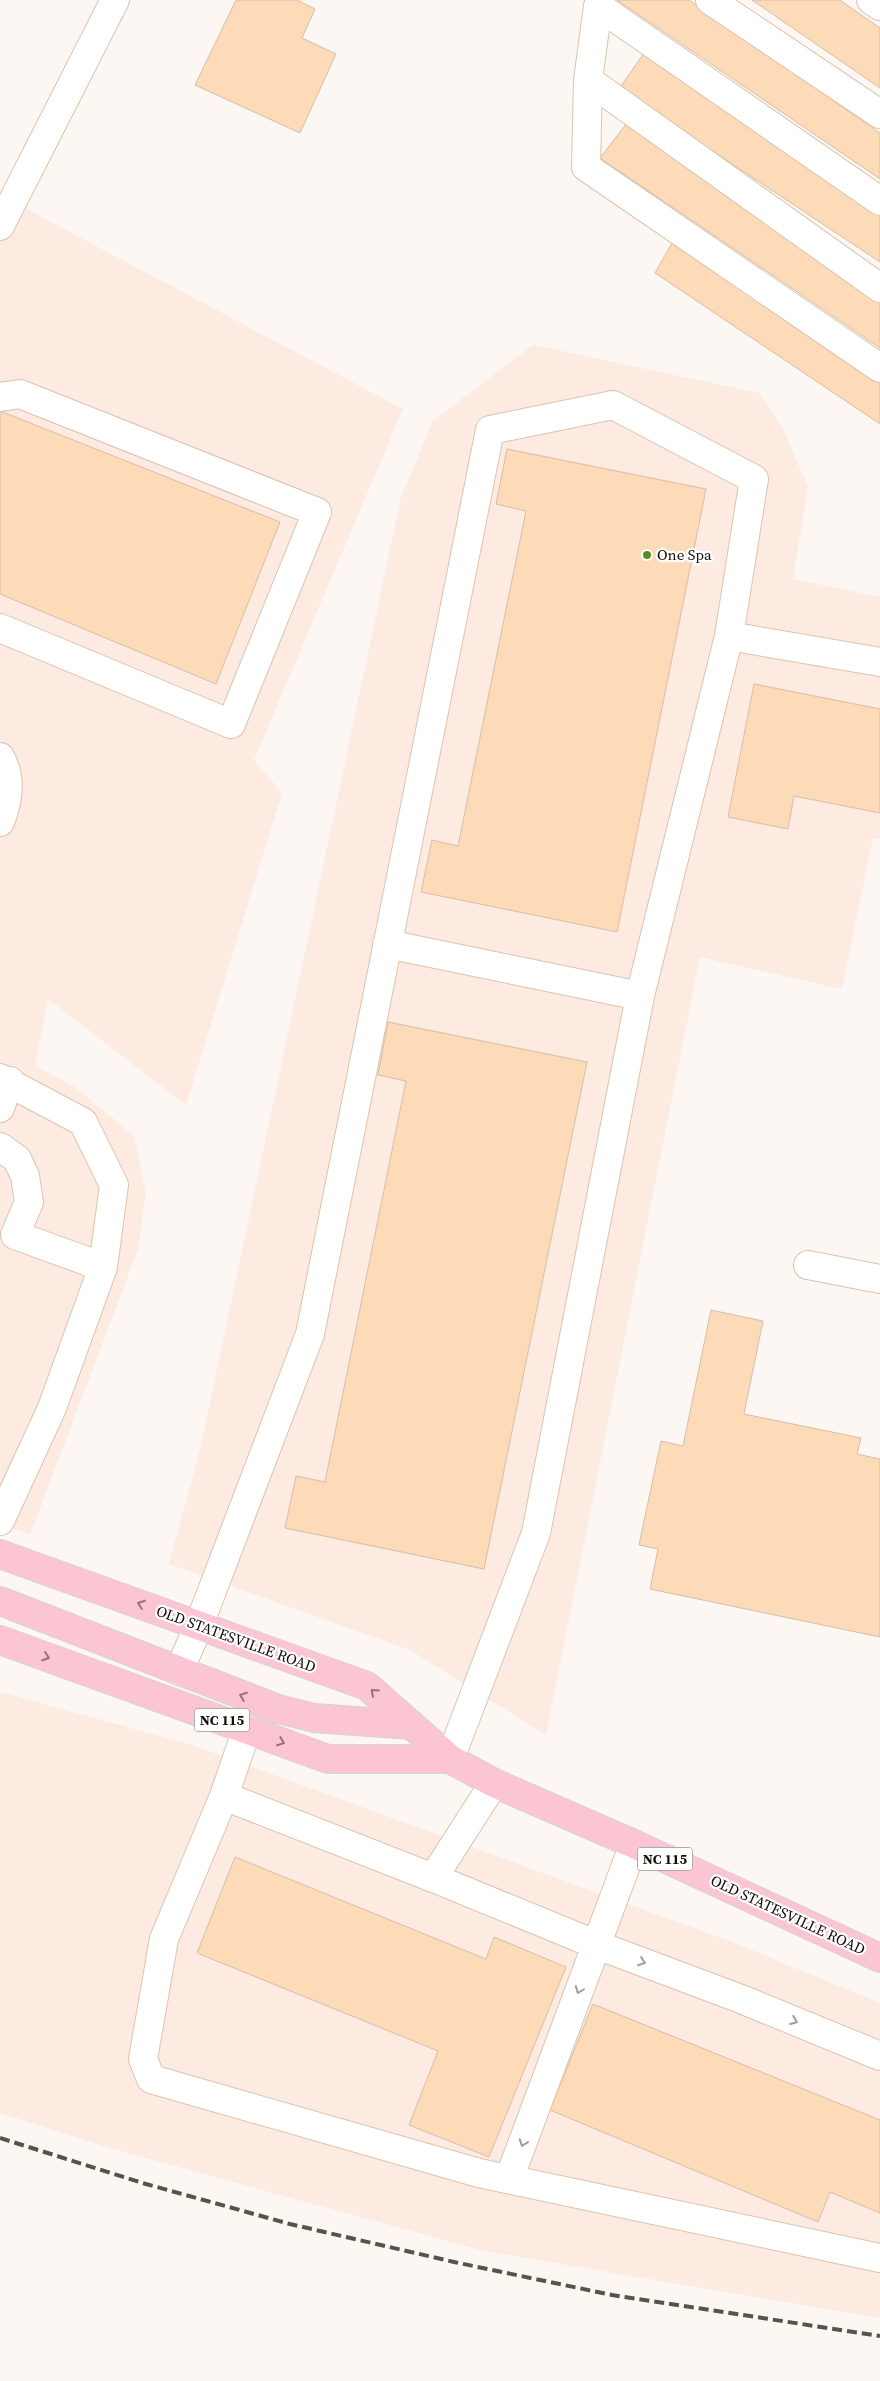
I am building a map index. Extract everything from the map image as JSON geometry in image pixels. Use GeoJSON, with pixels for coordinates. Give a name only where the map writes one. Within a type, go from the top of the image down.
{"type":"FeatureCollection","features":[{"type":"Feature","properties":{"kind":"main road","name":"OLD STATESVILLE ROAD"},"geometry":{"type":"LineString","coordinates":[[0,1554],[367,1686],[450,1759],[494,1783],[634,1844],[880,1958]]}},
{"type":"Feature","properties":{"kind":"main road"},"geometry":{"type":"LineString","coordinates":[[0,1601],[278,1709],[314,1718],[411,1725]]}},
{"type":"Feature","properties":{"kind":"main road","name":"OLD STATESVILLE ROAD"},"geometry":{"type":"LineString","coordinates":[[0,1640],[328,1760],[450,1759]]}},
{"type":"Feature","properties":{"kind":"lane"},"geometry":{"type":"LineString","coordinates":[[0,226],[115,0]]}},
{"type":"Feature","properties":{"kind":"lane"},"geometry":{"type":"LineString","coordinates":[[710,0],[880,114]]}},
{"type":"Feature","properties":{"kind":"lane"},"geometry":{"type":"LineString","coordinates":[[872,0],[880,6]]}},
{"type":"Feature","properties":{"kind":"lane"},"geometry":{"type":"LineString","coordinates":[[880,201],[596,3],[588,80],[586,167],[880,368]]}},
{"type":"Feature","properties":{"kind":"lane"},"geometry":{"type":"LineString","coordinates":[[588,80],[880,288]]}},
{"type":"Feature","properties":{"kind":"lane"},"geometry":{"type":"LineString","coordinates":[[0,397],[20,394],[316,512],[231,724],[0,628]]}},
{"type":"Feature","properties":{"kind":"lane"},"geometry":{"type":"LineString","coordinates":[[179,1671],[199,1625],[310,1334],[490,430],[613,406],[754,479],[729,636],[640,996],[536,1533],[450,1759]]}},
{"type":"Feature","properties":{"kind":"lane"},"geometry":{"type":"LineString","coordinates":[[729,636],[880,662]]}},
{"type":"Feature","properties":{"kind":"lane"},"geometry":{"type":"LineString","coordinates":[[0,757],[6,767],[9,789],[0,822]]}},
{"type":"Feature","properties":{"kind":"lane"},"geometry":{"type":"LineString","coordinates":[[388,944],[640,996]]}},
{"type":"Feature","properties":{"kind":"lane"},"geometry":{"type":"LineString","coordinates":[[0,1108],[5,1080],[82,1122],[114,1185],[103,1267],[52,1408],[0,1521]]}},
{"type":"Feature","properties":{"kind":"lane"},"geometry":{"type":"LineString","coordinates":[[0,1147],[17,1159],[25,1176],[29,1202],[16,1235],[103,1267]]}},
{"type":"Feature","properties":{"kind":"lane"},"geometry":{"type":"LineString","coordinates":[[808,1265],[880,1279]]}},
{"type":"Feature","properties":{"kind":"lane"},"geometry":{"type":"LineString","coordinates":[[247,1729],[224,1796],[164,1939],[143,2059],[151,2079],[509,2180],[880,2258]]}},
{"type":"Feature","properties":{"kind":"lane"},"geometry":{"type":"LineString","coordinates":[[434,1878],[494,1783]]}},
{"type":"Feature","properties":{"kind":"lane"},"geometry":{"type":"LineString","coordinates":[[224,1796],[434,1878],[596,1945],[741,1999],[880,2056]]}},
{"type":"Feature","properties":{"kind":"lane"},"geometry":{"type":"LineString","coordinates":[[509,2180],[634,1844]]}},
{"type":"Feature","properties":{"kind":"shaded area"},"geometry":{"type":"Polygon","coordinates":[[[0,195],[403,409],[254,760],[282,793],[186,1105],[48,999],[35,1066],[75,1087],[134,1136],[146,1193],[138,1249],[30,1535],[0,1523],[0,195]]]}},
{"type":"Feature","properties":{"kind":"shaded area"},"geometry":{"type":"Polygon","coordinates":[[[533,345],[759,393],[783,429],[808,487],[793,579],[880,597],[880,839],[873,838],[842,989],[700,957],[546,1735],[410,1650],[169,1564],[200,1450],[401,497],[433,421],[533,345]]]}},
{"type":"Feature","properties":{"kind":"shaded area"},"geometry":{"type":"Polygon","coordinates":[[[0,1692],[192,1745],[735,1943],[880,2003],[880,2318],[484,2251],[110,2148],[0,2113],[0,1692]]]}},
{"type":"Feature","properties":{"kind":"building"},"geometry":{"type":"Polygon","coordinates":[[[236,0],[297,0],[315,9],[302,38],[336,54],[300,133],[195,85],[236,0]]]}},
{"type":"Feature","properties":{"kind":"building"},"geometry":{"type":"Polygon","coordinates":[[[617,0],[689,0],[880,133],[880,179],[617,0]]]}},
{"type":"Feature","properties":{"kind":"building"},"geometry":{"type":"Polygon","coordinates":[[[752,0],[840,0],[880,28],[880,88],[752,0]]]}},
{"type":"Feature","properties":{"kind":"building"},"geometry":{"type":"Polygon","coordinates":[[[646,50],[880,212],[880,262],[619,89],[646,50]]]}},
{"type":"Feature","properties":{"kind":"building"},"geometry":{"type":"Polygon","coordinates":[[[627,123],[880,302],[880,348],[600,158],[627,123]]]}},
{"type":"Feature","properties":{"kind":"building"},"geometry":{"type":"Polygon","coordinates":[[[672,243],[880,383],[880,424],[655,273],[672,243]]]}},
{"type":"Feature","properties":{"kind":"building"},"geometry":{"type":"Polygon","coordinates":[[[0,411],[280,522],[216,684],[0,594],[0,411]]]}},
{"type":"Feature","properties":{"kind":"building"},"geometry":{"type":"Polygon","coordinates":[[[507,449],[706,489],[617,932],[421,892],[432,840],[458,846],[526,511],[496,504],[507,449]]]}},
{"type":"Feature","properties":{"kind":"building"},"geometry":{"type":"Polygon","coordinates":[[[754,684],[880,709],[880,813],[794,796],[788,829],[728,817],[754,684]]]}},
{"type":"Feature","properties":{"kind":"building"},"geometry":{"type":"Polygon","coordinates":[[[388,1022],[587,1062],[484,1569],[285,1528],[296,1476],[325,1482],[406,1081],[378,1075],[388,1022]]]}},
{"type":"Feature","properties":{"kind":"building"},"geometry":{"type":"Polygon","coordinates":[[[711,1310],[763,1321],[744,1414],[861,1438],[857,1454],[880,1459],[880,1637],[650,1589],[658,1549],[639,1545],[661,1441],[683,1446],[711,1310]]]}},
{"type":"Feature","properties":{"kind":"building"},"geometry":{"type":"Polygon","coordinates":[[[235,1857],[486,1959],[494,1937],[566,1967],[489,2157],[409,2125],[438,2051],[197,1953],[235,1857]]]}},
{"type":"Feature","properties":{"kind":"building"},"geometry":{"type":"Polygon","coordinates":[[[593,2004],[880,2120],[880,2213],[830,2192],[818,2222],[550,2110],[593,2004]]]}},
{"type":"Feature","properties":{"kind":"railway"},"geometry":{"type":"LineString","coordinates":[[0,2138],[146,2184],[290,2224],[454,2262],[612,2295],[880,2336]]}},
{"type":"Feature","properties":{"kind":"place","name":"One Spa"},"geometry":{"type":"Point","coordinates":[647,555]}}]}
